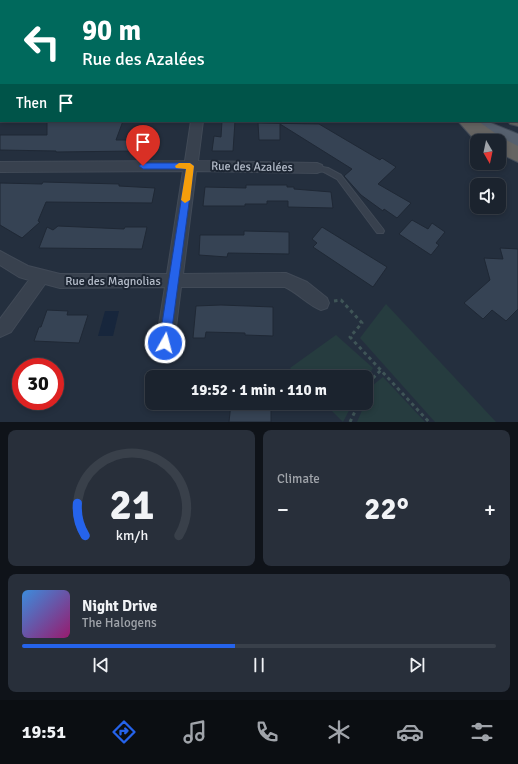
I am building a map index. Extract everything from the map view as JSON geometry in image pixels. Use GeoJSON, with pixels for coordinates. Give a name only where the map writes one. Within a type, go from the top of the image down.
{"type":"FeatureCollection","features":[{"type":"Feature","properties":{"kind":"highway"},"geometry":{"type":"LineString","coordinates":[[469,122],[482,134]]}},
{"type":"Feature","properties":{"kind":"highway"},"geometry":{"type":"LineString","coordinates":[[506,148],[518,155]]}},
{"type":"Feature","properties":{"kind":"main road"},"geometry":{"type":"LineString","coordinates":[[470,122],[518,141]]}},
{"type":"Feature","properties":{"kind":"main road"},"geometry":{"type":"LineString","coordinates":[[500,122],[518,129]]}},
{"type":"Feature","properties":{"kind":"street"},"geometry":{"type":"LineString","coordinates":[[165,343],[197,122]]}},
{"type":"Feature","properties":{"kind":"street","name":"Rue des Azalées"},"geometry":{"type":"LineString","coordinates":[[0,167],[190,166],[317,168]]}},
{"type":"Feature","properties":{"kind":"street","name":"Rue des Magnolias"},"geometry":{"type":"LineString","coordinates":[[0,256],[24,272],[60,281],[286,280],[301,287],[321,303]]}},
{"type":"Feature","properties":{"kind":"street"},"geometry":{"type":"LineString","coordinates":[[0,329],[5,326],[41,277]]}},
{"type":"Feature","properties":{"kind":"lane","name":"Rue des Azalées"},"geometry":{"type":"LineString","coordinates":[[317,168],[326,170],[339,177],[380,231]]}},
{"type":"Feature","properties":{"kind":"path"},"geometry":{"type":"LineString","coordinates":[[321,303],[341,300],[362,323],[350,337],[429,422]]}},
{"type":"Feature","properties":{"kind":"path"},"geometry":{"type":"LineString","coordinates":[[373,379],[381,370]]}},
{"type":"Feature","properties":{"kind":"path"},"geometry":{"type":"LineString","coordinates":[[350,422],[356,410]]}},
{"type":"Feature","properties":{"kind":"green space"},"geometry":{"type":"Polygon","coordinates":[[[386,304],[496,422],[435,422],[360,338],[386,304]]]}},
{"type":"Feature","properties":{"kind":"green space"},"geometry":{"type":"Polygon","coordinates":[[[336,335],[373,368],[372,370],[292,370],[290,368],[336,335]]]}},
{"type":"Feature","properties":{"kind":"green space"},"geometry":{"type":"Polygon","coordinates":[[[383,377],[425,422],[357,422],[362,410],[373,410],[373,385],[383,377]]]}},
{"type":"Feature","properties":{"kind":"green space"},"geometry":{"type":"Polygon","coordinates":[[[331,410],[349,410],[343,422],[331,410]]]}},
{"type":"Feature","properties":{"kind":"water"},"geometry":{"type":"Polygon","coordinates":[[[105,311],[119,311],[113,336],[98,336],[105,311]]]}},
{"type":"Feature","properties":{"kind":"building"},"geometry":{"type":"Polygon","coordinates":[[[47,122],[123,122],[116,140],[137,140],[134,151],[56,152],[0,150],[0,135],[47,135],[47,122]]]}},
{"type":"Feature","properties":{"kind":"building"},"geometry":{"type":"Polygon","coordinates":[[[222,122],[235,122],[233,151],[212,151],[214,136],[221,137],[222,122]]]}},
{"type":"Feature","properties":{"kind":"building"},"geometry":{"type":"Polygon","coordinates":[[[258,123],[319,124],[380,160],[382,158],[396,167],[378,184],[411,203],[397,218],[384,209],[383,211],[361,195],[344,176],[352,169],[280,124],[280,140],[259,140],[258,123]]]}},
{"type":"Feature","properties":{"kind":"building"},"geometry":{"type":"Polygon","coordinates":[[[43,182],[119,184],[119,186],[155,188],[152,203],[46,202],[38,221],[40,222],[22,238],[0,225],[0,183],[42,184],[43,182]]]}},
{"type":"Feature","properties":{"kind":"building"},"geometry":{"type":"Polygon","coordinates":[[[246,185],[287,185],[287,187],[294,187],[294,189],[331,192],[333,208],[288,207],[288,201],[267,201],[267,204],[245,204],[245,206],[203,206],[205,187],[246,188],[246,185]]]}},
{"type":"Feature","properties":{"kind":"building"},"geometry":{"type":"Polygon","coordinates":[[[412,220],[428,229],[432,223],[445,232],[436,243],[439,245],[431,255],[399,234],[412,220]]]}},
{"type":"Feature","properties":{"kind":"building"},"geometry":{"type":"Polygon","coordinates":[[[58,226],[124,229],[125,227],[147,227],[142,249],[39,248],[47,227],[53,230],[58,226]]]}},
{"type":"Feature","properties":{"kind":"building"},"geometry":{"type":"Polygon","coordinates":[[[322,227],[387,267],[373,287],[313,247],[317,243],[312,239],[322,227]]]}},
{"type":"Feature","properties":{"kind":"building"},"geometry":{"type":"Polygon","coordinates":[[[244,231],[289,232],[289,254],[228,253],[227,257],[199,255],[200,235],[244,235],[244,231]]]}},
{"type":"Feature","properties":{"kind":"building"},"geometry":{"type":"Polygon","coordinates":[[[500,248],[518,249],[518,309],[506,321],[492,310],[483,319],[464,303],[490,280],[484,258],[503,259],[500,248]]]}},
{"type":"Feature","properties":{"kind":"building"},"geometry":{"type":"Polygon","coordinates":[[[221,305],[273,307],[273,336],[245,335],[245,333],[206,332],[205,338],[193,338],[196,306],[221,305]]]}},
{"type":"Feature","properties":{"kind":"building"},"geometry":{"type":"Polygon","coordinates":[[[47,310],[68,311],[67,315],[88,315],[79,343],[34,341],[47,310]]]}},
{"type":"Feature","properties":{"kind":"building"},"geometry":{"type":"Polygon","coordinates":[[[230,410],[271,410],[271,422],[229,422],[230,410]]]}},
{"type":"Feature","properties":{"kind":"slow traffic"},"geometry":{"type":"LineString","coordinates":[[179,166],[190,166],[185,200]]}},
{"type":"Feature","properties":{"kind":"route"},"geometry":{"type":"LineString","coordinates":[[143,166],[190,166],[165,343]]}}]}
